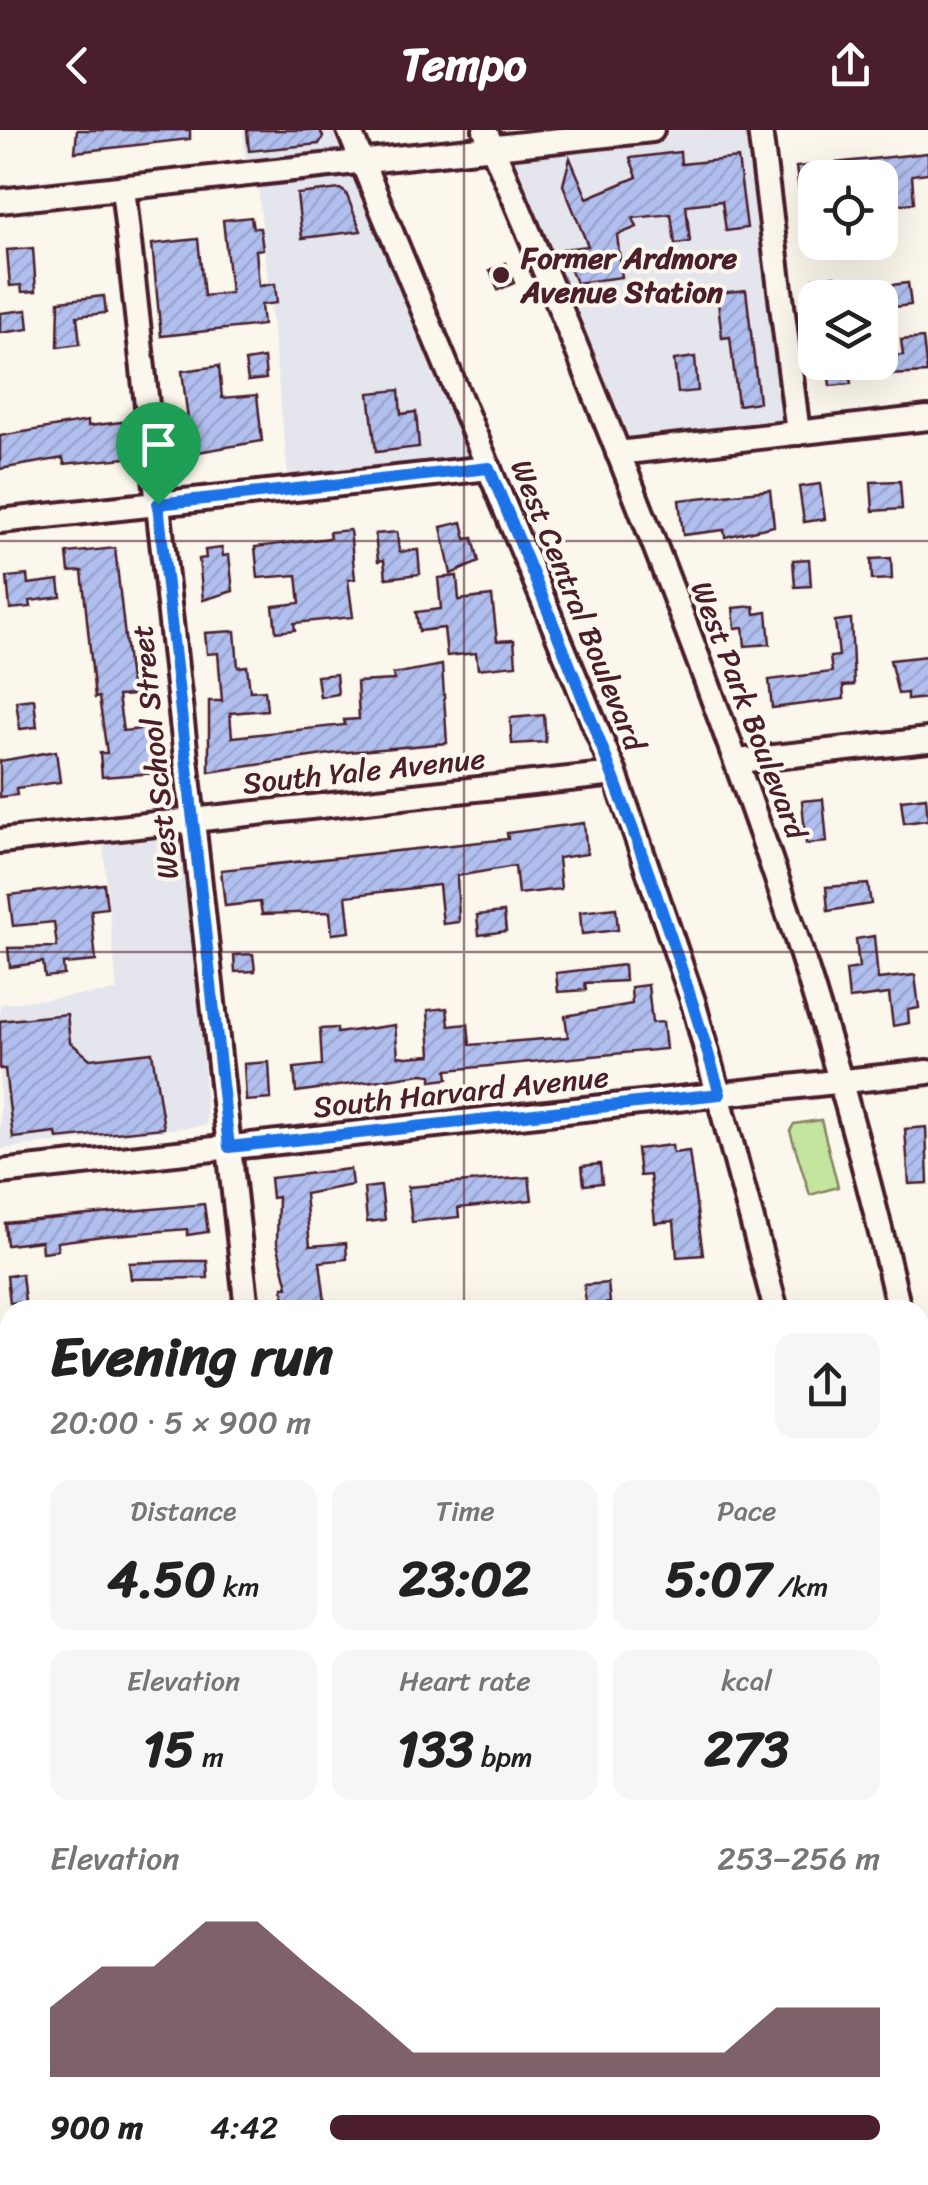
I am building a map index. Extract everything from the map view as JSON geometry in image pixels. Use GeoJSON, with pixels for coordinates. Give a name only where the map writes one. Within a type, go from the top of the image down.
{"type":"FeatureCollection","features":[{"type":"Feature","properties":{"kind":"street","name":"West Central Boulevard"},"geometry":{"type":"LineString","coordinates":[[349,130],[615,774],[670,929],[720,1094],[773,1300]]}},
{"type":"Feature","properties":{"kind":"street"},"geometry":{"type":"LineString","coordinates":[[0,201],[362,163],[488,139],[652,130]]}},
{"type":"Feature","properties":{"kind":"street"},"geometry":{"type":"LineString","coordinates":[[760,130],[798,433]]}},
{"type":"Feature","properties":{"kind":"street","name":"West Park Boulevard"},"geometry":{"type":"LineString","coordinates":[[488,139],[618,453],[738,761],[842,1080],[897,1300]]}},
{"type":"Feature","properties":{"kind":"street","name":"West School Street"},"geometry":{"type":"LineString","coordinates":[[123,188],[246,1300]]}},
{"type":"Feature","properties":{"kind":"street"},"geometry":{"type":"LineString","coordinates":[[618,453],[928,418]]}},
{"type":"Feature","properties":{"kind":"street"},"geometry":{"type":"LineString","coordinates":[[0,521],[489,468]]}},
{"type":"Feature","properties":{"kind":"street"},"geometry":{"type":"LineString","coordinates":[[738,761],[928,740]]}},
{"type":"Feature","properties":{"kind":"street","name":"South Yale Avenue"},"geometry":{"type":"LineString","coordinates":[[0,841],[615,774]]}},
{"type":"Feature","properties":{"kind":"street","name":"South Harvard Avenue"},"geometry":{"type":"LineString","coordinates":[[0,1172],[928,1072]]}},
{"type":"Feature","properties":{"kind":"shaded area"},"geometry":{"type":"Polygon","coordinates":[[[243,130],[345,130],[357,159],[246,170],[243,130]]]}},
{"type":"Feature","properties":{"kind":"shaded area"},"geometry":{"type":"Polygon","coordinates":[[[487,130],[766,130],[804,441],[625,458],[487,130]]]}},
{"type":"Feature","properties":{"kind":"shaded area"},"geometry":{"type":"Polygon","coordinates":[[[360,168],[483,465],[289,485],[257,177],[360,168]]]}},
{"type":"Feature","properties":{"kind":"shaded area"},"geometry":{"type":"Polygon","coordinates":[[[190,824],[207,1125],[0,1149],[0,1004],[117,991],[102,834],[190,824]]]}},
{"type":"Feature","properties":{"kind":"green space"},"geometry":{"type":"Polygon","coordinates":[[[821,1120],[838,1187],[810,1195],[790,1131],[794,1124],[821,1120]]]}},
{"type":"Feature","properties":{"kind":"building"},"geometry":{"type":"Polygon","coordinates":[[[77,130],[190,130],[190,139],[75,152],[77,130]]]}},
{"type":"Feature","properties":{"kind":"building"},"geometry":{"type":"Polygon","coordinates":[[[247,130],[320,130],[323,137],[319,144],[249,151],[247,130]]]}},
{"type":"Feature","properties":{"kind":"building"},"geometry":{"type":"Polygon","coordinates":[[[680,152],[681,164],[738,158],[747,228],[726,231],[722,201],[686,205],[690,242],[675,244],[671,214],[633,218],[637,227],[617,235],[622,277],[576,283],[562,249],[588,246],[563,185],[570,158],[587,198],[637,177],[630,158],[680,152]]]}},
{"type":"Feature","properties":{"kind":"building"},"geometry":{"type":"Polygon","coordinates":[[[928,153],[928,173],[912,175],[914,203],[898,205],[898,160],[862,160],[928,153]]]}},
{"type":"Feature","properties":{"kind":"building"},"geometry":{"type":"Polygon","coordinates":[[[340,189],[346,193],[361,231],[302,238],[297,194],[340,189]]]}},
{"type":"Feature","properties":{"kind":"building"},"geometry":{"type":"Polygon","coordinates":[[[251,217],[253,228],[260,228],[263,249],[256,250],[259,286],[275,284],[277,303],[261,305],[263,325],[161,336],[152,244],[198,239],[204,296],[231,293],[223,220],[251,217]]]}},
{"type":"Feature","properties":{"kind":"building"},"geometry":{"type":"Polygon","coordinates":[[[33,248],[36,291],[22,292],[21,285],[10,286],[7,250],[33,248]]]}},
{"type":"Feature","properties":{"kind":"building","name":"Former Ardmore Avenue Station"},"geometry":{"type":"Polygon","coordinates":[[[506,263],[514,283],[498,290],[490,270],[506,263]]]}},
{"type":"Feature","properties":{"kind":"building"},"geometry":{"type":"Polygon","coordinates":[[[835,276],[835,280],[814,280],[835,276]]]}},
{"type":"Feature","properties":{"kind":"building"},"geometry":{"type":"Polygon","coordinates":[[[908,283],[911,305],[898,307],[898,284],[908,283]]]}},
{"type":"Feature","properties":{"kind":"building"},"geometry":{"type":"Polygon","coordinates":[[[746,290],[759,402],[738,405],[730,337],[722,338],[717,293],[746,290]]]}},
{"type":"Feature","properties":{"kind":"building"},"geometry":{"type":"Polygon","coordinates":[[[104,296],[106,313],[77,316],[80,344],[58,347],[59,301],[104,296]]]}},
{"type":"Feature","properties":{"kind":"building"},"geometry":{"type":"Polygon","coordinates":[[[27,310],[29,329],[0,333],[0,313],[27,310]]]}},
{"type":"Feature","properties":{"kind":"building"},"geometry":{"type":"Polygon","coordinates":[[[923,338],[927,373],[898,375],[898,355],[903,355],[901,340],[923,338]]]}},
{"type":"Feature","properties":{"kind":"building"},"geometry":{"type":"Polygon","coordinates":[[[695,357],[698,391],[678,393],[674,360],[695,357]]]}},
{"type":"Feature","properties":{"kind":"building"},"geometry":{"type":"Polygon","coordinates":[[[264,358],[266,379],[248,381],[245,361],[264,358]]]}},
{"type":"Feature","properties":{"kind":"building"},"geometry":{"type":"Polygon","coordinates":[[[219,366],[222,398],[257,395],[262,441],[192,453],[182,371],[219,366]]]}},
{"type":"Feature","properties":{"kind":"building"},"geometry":{"type":"Polygon","coordinates":[[[829,380],[850,380],[851,384],[830,386],[829,380]]]}},
{"type":"Feature","properties":{"kind":"building"},"geometry":{"type":"Polygon","coordinates":[[[399,390],[401,414],[416,412],[419,447],[376,452],[369,393],[399,390]]]}},
{"type":"Feature","properties":{"kind":"building"},"geometry":{"type":"Polygon","coordinates":[[[88,421],[88,426],[122,422],[127,458],[64,464],[63,458],[0,469],[0,436],[88,421]]]}},
{"type":"Feature","properties":{"kind":"building"},"geometry":{"type":"Polygon","coordinates":[[[900,481],[902,509],[873,511],[871,482],[900,481]]]}},
{"type":"Feature","properties":{"kind":"building"},"geometry":{"type":"Polygon","coordinates":[[[820,484],[825,519],[804,522],[799,487],[820,484]]]}},
{"type":"Feature","properties":{"kind":"building"},"geometry":{"type":"Polygon","coordinates":[[[770,490],[774,526],[725,537],[724,530],[683,535],[679,500],[770,490]]]}},
{"type":"Feature","properties":{"kind":"building"},"geometry":{"type":"Polygon","coordinates":[[[462,522],[466,539],[473,538],[479,562],[451,574],[441,527],[462,522]]]}},
{"type":"Feature","properties":{"kind":"building"},"geometry":{"type":"Polygon","coordinates":[[[350,530],[355,579],[348,580],[353,617],[294,623],[295,630],[276,632],[273,606],[300,603],[297,575],[258,578],[255,547],[330,538],[329,532],[350,530]]]}},
{"type":"Feature","properties":{"kind":"building"},"geometry":{"type":"Polygon","coordinates":[[[397,532],[399,552],[418,550],[420,574],[386,578],[384,560],[378,561],[375,534],[397,532]]]}},
{"type":"Feature","properties":{"kind":"building"},"geometry":{"type":"Polygon","coordinates":[[[115,548],[130,682],[136,682],[137,695],[118,696],[123,731],[151,728],[156,773],[102,777],[100,753],[107,753],[99,697],[95,698],[82,571],[69,572],[67,553],[115,548]]]}},
{"type":"Feature","properties":{"kind":"building"},"geometry":{"type":"Polygon","coordinates":[[[222,548],[223,556],[229,555],[233,591],[203,600],[199,559],[206,558],[205,550],[222,548]]]}},
{"type":"Feature","properties":{"kind":"building"},"geometry":{"type":"Polygon","coordinates":[[[891,558],[892,579],[872,580],[871,559],[891,558]]]}},
{"type":"Feature","properties":{"kind":"building"},"geometry":{"type":"Polygon","coordinates":[[[809,559],[811,586],[795,587],[793,560],[809,559]]]}},
{"type":"Feature","properties":{"kind":"building"},"geometry":{"type":"Polygon","coordinates":[[[27,575],[28,584],[59,580],[61,597],[30,601],[31,607],[10,609],[7,577],[27,575]]]}},
{"type":"Feature","properties":{"kind":"building"},"geometry":{"type":"Polygon","coordinates":[[[457,576],[459,600],[492,596],[497,641],[514,640],[516,665],[478,669],[476,653],[447,656],[444,628],[419,631],[416,612],[441,609],[438,578],[457,576]]]}},
{"type":"Feature","properties":{"kind":"building"},"geometry":{"type":"Polygon","coordinates":[[[754,606],[755,614],[767,612],[770,644],[745,646],[743,627],[735,628],[733,608],[754,606]]]}},
{"type":"Feature","properties":{"kind":"building"},"geometry":{"type":"Polygon","coordinates":[[[851,619],[854,685],[843,686],[844,699],[772,708],[769,680],[832,672],[830,657],[839,656],[835,621],[851,619]]]}},
{"type":"Feature","properties":{"kind":"building"},"geometry":{"type":"Polygon","coordinates":[[[235,631],[238,667],[247,666],[250,691],[265,690],[267,710],[230,713],[232,737],[345,725],[344,720],[359,719],[357,682],[394,680],[393,674],[442,665],[447,743],[337,753],[209,772],[209,701],[222,701],[218,653],[207,654],[205,633],[235,631]]]}},
{"type":"Feature","properties":{"kind":"building"},"geometry":{"type":"Polygon","coordinates":[[[928,656],[927,698],[907,700],[907,693],[898,694],[890,660],[928,656]]]}},
{"type":"Feature","properties":{"kind":"building"},"geometry":{"type":"Polygon","coordinates":[[[336,674],[338,694],[320,697],[317,676],[336,674]]]}},
{"type":"Feature","properties":{"kind":"building"},"geometry":{"type":"Polygon","coordinates":[[[34,699],[37,727],[20,729],[16,701],[34,699]]]}},
{"type":"Feature","properties":{"kind":"building"},"geometry":{"type":"Polygon","coordinates":[[[544,715],[546,742],[512,744],[510,718],[544,715]]]}},
{"type":"Feature","properties":{"kind":"building"},"geometry":{"type":"Polygon","coordinates":[[[56,751],[60,782],[16,788],[17,795],[0,797],[0,761],[56,751]]]}},
{"type":"Feature","properties":{"kind":"building"},"geometry":{"type":"Polygon","coordinates":[[[926,797],[928,820],[904,823],[901,800],[926,797]]]}},
{"type":"Feature","properties":{"kind":"building"},"geometry":{"type":"Polygon","coordinates":[[[823,799],[827,842],[806,844],[802,801],[823,799]]]}},
{"type":"Feature","properties":{"kind":"building"},"geometry":{"type":"Polygon","coordinates":[[[584,823],[587,854],[558,858],[561,889],[518,894],[515,866],[457,876],[459,922],[443,924],[439,885],[346,896],[350,932],[332,934],[330,912],[262,914],[260,902],[225,906],[221,870],[508,839],[507,833],[584,823]]]}},
{"type":"Feature","properties":{"kind":"building"},"geometry":{"type":"Polygon","coordinates":[[[104,884],[107,908],[91,910],[96,961],[63,964],[64,975],[45,977],[43,962],[10,967],[8,948],[57,947],[54,922],[13,926],[9,895],[104,884]]]}},
{"type":"Feature","properties":{"kind":"building"},"geometry":{"type":"Polygon","coordinates":[[[868,884],[871,904],[828,911],[826,887],[868,884]]]}},
{"type":"Feature","properties":{"kind":"building"},"geometry":{"type":"Polygon","coordinates":[[[616,908],[618,930],[582,934],[580,912],[616,908]]]}},
{"type":"Feature","properties":{"kind":"building"},"geometry":{"type":"Polygon","coordinates":[[[504,912],[506,931],[479,935],[477,915],[504,912]]]}},
{"type":"Feature","properties":{"kind":"building"},"geometry":{"type":"Polygon","coordinates":[[[874,936],[878,979],[915,975],[919,1008],[908,1010],[909,1023],[893,1026],[889,994],[849,999],[846,970],[859,968],[856,939],[874,936]]]}},
{"type":"Feature","properties":{"kind":"building"},"geometry":{"type":"Polygon","coordinates":[[[253,954],[255,971],[235,972],[234,955],[253,954]]]}},
{"type":"Feature","properties":{"kind":"building"},"geometry":{"type":"Polygon","coordinates":[[[624,965],[625,981],[585,983],[586,990],[558,992],[556,973],[624,965]]]}},
{"type":"Feature","properties":{"kind":"building"},"geometry":{"type":"Polygon","coordinates":[[[648,985],[652,1023],[663,1022],[666,1049],[447,1070],[448,1079],[431,1081],[431,1075],[422,1074],[296,1092],[294,1068],[322,1065],[320,1029],[337,1028],[337,1033],[395,1025],[398,1056],[407,1057],[431,1055],[428,1010],[447,1008],[449,1026],[468,1024],[470,1045],[568,1037],[565,1016],[632,1004],[631,987],[648,985]]]}},
{"type":"Feature","properties":{"kind":"building"},"geometry":{"type":"Polygon","coordinates":[[[67,1014],[70,1042],[90,1059],[152,1052],[164,1128],[57,1139],[56,1133],[13,1138],[5,1069],[0,1069],[0,1021],[67,1014]]]}},
{"type":"Feature","properties":{"kind":"building"},"geometry":{"type":"Polygon","coordinates":[[[269,1062],[271,1099],[246,1101],[244,1064],[269,1062]]]}},
{"type":"Feature","properties":{"kind":"building"},"geometry":{"type":"Polygon","coordinates":[[[926,1127],[928,1183],[909,1184],[905,1129],[926,1127]]]}},
{"type":"Feature","properties":{"kind":"building"},"geometry":{"type":"Polygon","coordinates":[[[672,1145],[673,1153],[689,1151],[703,1255],[677,1257],[674,1221],[655,1223],[650,1175],[640,1176],[637,1149],[672,1145]]]}},
{"type":"Feature","properties":{"kind":"building"},"geometry":{"type":"Polygon","coordinates":[[[600,1164],[602,1183],[584,1185],[582,1166],[600,1164]]]}},
{"type":"Feature","properties":{"kind":"building"},"geometry":{"type":"Polygon","coordinates":[[[350,1169],[352,1185],[305,1194],[310,1246],[346,1243],[347,1259],[320,1262],[325,1300],[284,1300],[283,1287],[288,1287],[277,1243],[278,1197],[272,1198],[270,1178],[350,1169]]]}},
{"type":"Feature","properties":{"kind":"building"},"geometry":{"type":"Polygon","coordinates":[[[529,1177],[532,1200],[458,1208],[459,1217],[412,1222],[408,1187],[529,1177]]]}},
{"type":"Feature","properties":{"kind":"building"},"geometry":{"type":"Polygon","coordinates":[[[381,1186],[385,1220],[367,1222],[364,1188],[381,1186]]]}},
{"type":"Feature","properties":{"kind":"building"},"geometry":{"type":"Polygon","coordinates":[[[204,1204],[208,1232],[187,1235],[187,1229],[103,1236],[57,1242],[58,1250],[42,1252],[41,1241],[7,1245],[5,1223],[204,1204]]]}},
{"type":"Feature","properties":{"kind":"building"},"geometry":{"type":"Polygon","coordinates":[[[207,1261],[208,1278],[131,1279],[129,1263],[207,1261]]]}},
{"type":"Feature","properties":{"kind":"building"},"geometry":{"type":"Polygon","coordinates":[[[22,1274],[25,1300],[10,1300],[7,1276],[22,1274]]]}},
{"type":"Feature","properties":{"kind":"building"},"geometry":{"type":"Polygon","coordinates":[[[608,1283],[610,1300],[586,1300],[584,1285],[608,1283]]]}},
{"type":"Feature","properties":{"kind":"place","name":"Former Ardmore Avenue Station"},"geometry":{"type":"Point","coordinates":[501,275]}},
{"type":"Feature","properties":{"kind":"route"},"geometry":{"type":"LineString","coordinates":[[489,468],[615,774],[670,929],[720,1094],[229,1147],[158,504],[489,468]]}}]}
